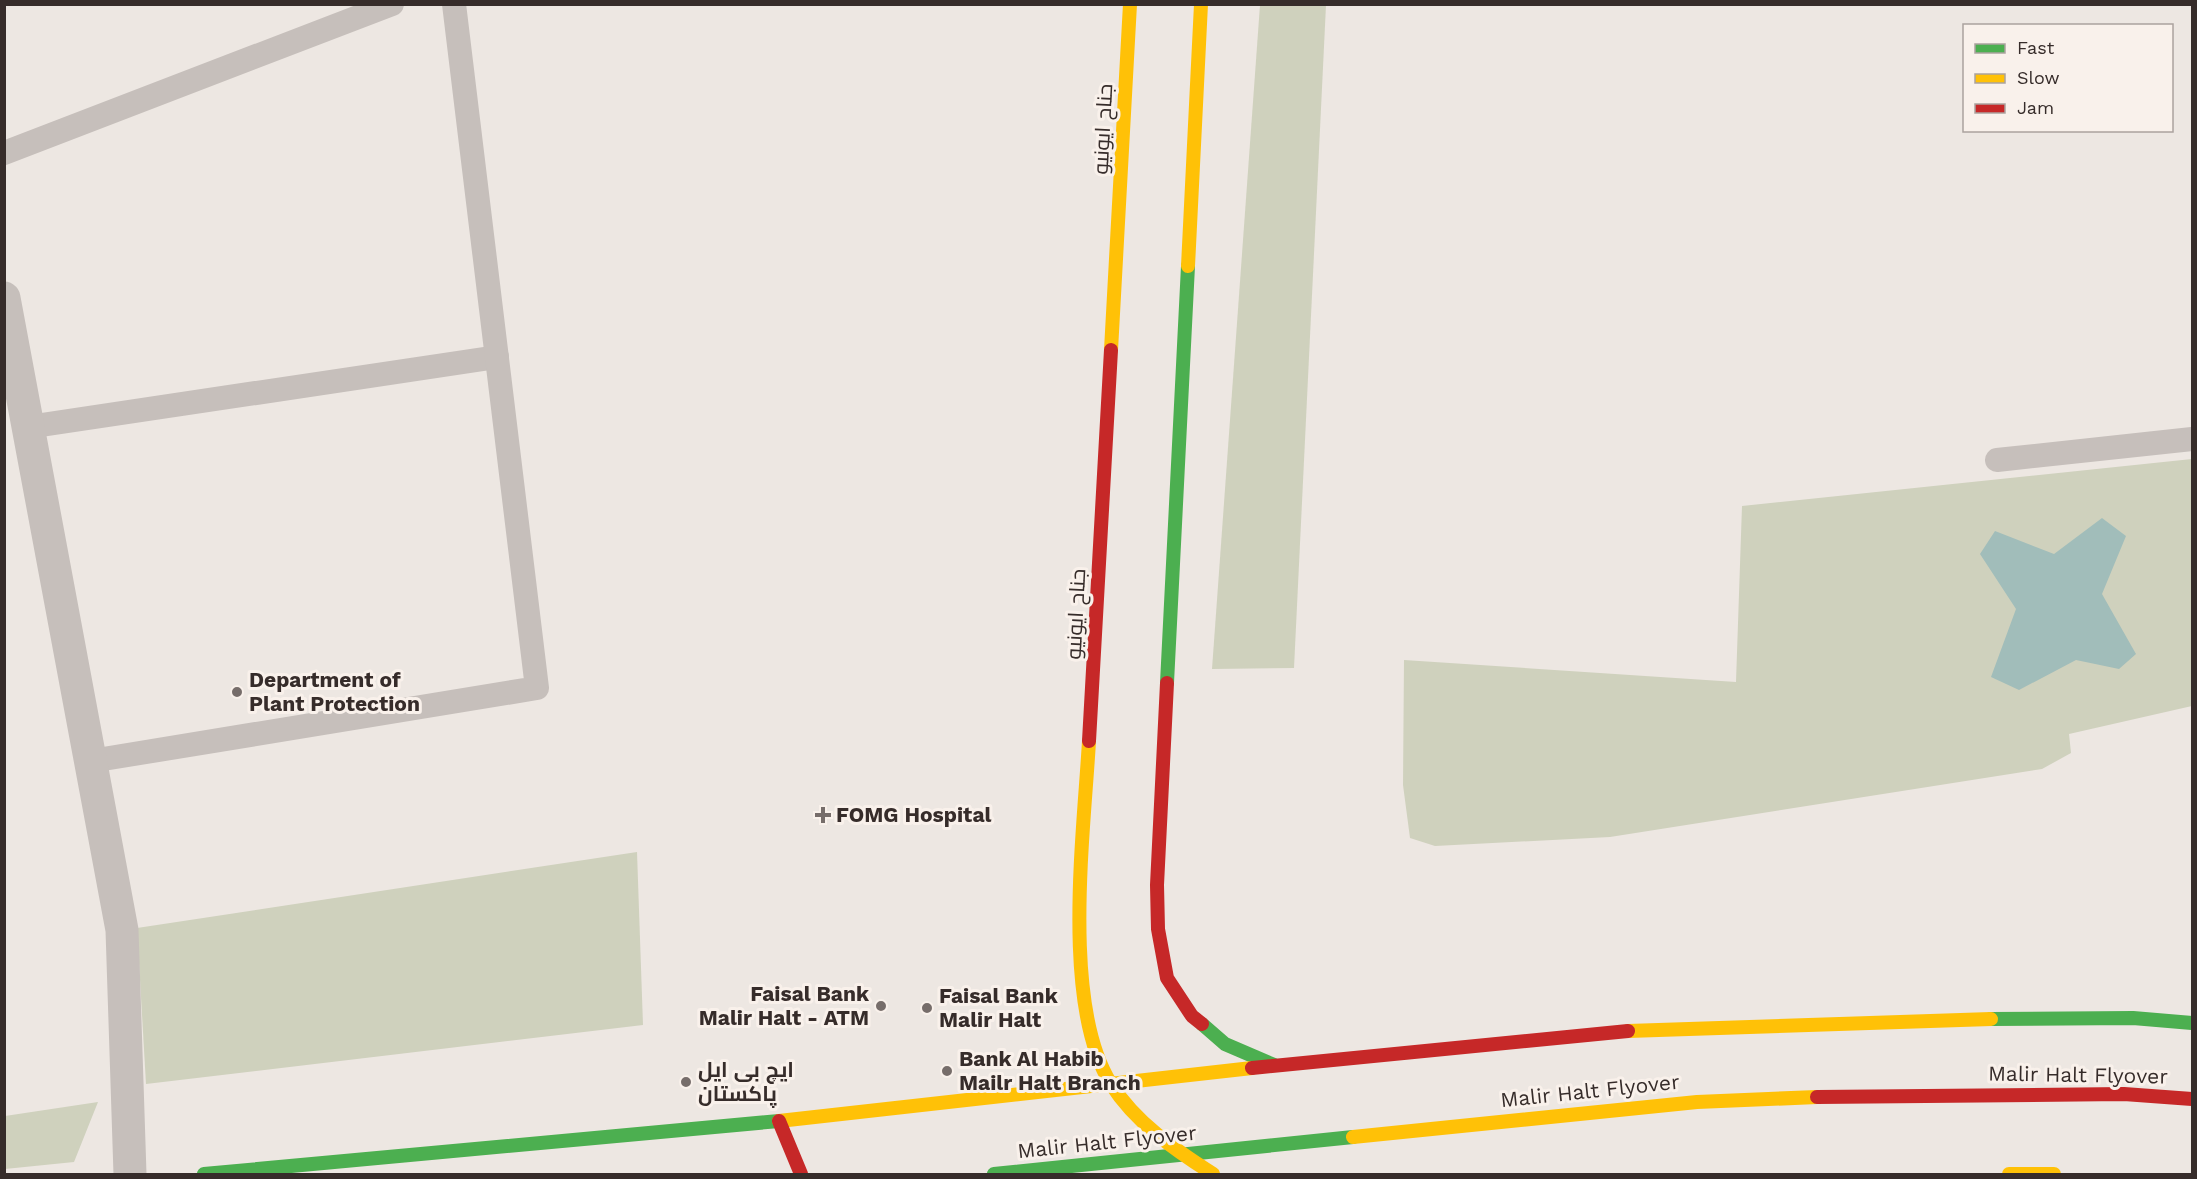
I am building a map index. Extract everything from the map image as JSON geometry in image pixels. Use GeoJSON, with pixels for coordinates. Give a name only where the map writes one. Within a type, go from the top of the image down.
{"type":"FeatureCollection","features":[{"type":"Feature","properties":{"kind":"highway","name":"جناح ایونیو"},"geometry":{"type":"LineString","coordinates":[[1130,4],[1080,908],[1079,973],[1087,1022],[1109,1082],[1132,1109],[1160,1135],[1213,1174]]}},
{"type":"Feature","properties":{"kind":"highway"},"geometry":{"type":"LineString","coordinates":[[1201,4],[1157,885],[1158,929],[1167,978],[1192,1016],[1225,1044],[1277,1067]]}},
{"type":"Feature","properties":{"kind":"highway"},"geometry":{"type":"LineString","coordinates":[[204,1174],[779,1121],[1109,1082],[1631,1031],[1952,1019],[2133,1018],[2193,1023]]}},
{"type":"Feature","properties":{"kind":"highway","name":"Malir Halt Flyover"},"geometry":{"type":"LineString","coordinates":[[994,1174],[1697,1102],[1884,1094],[2124,1094],[2193,1099]]}},
{"type":"Feature","properties":{"kind":"highway"},"geometry":{"type":"LineString","coordinates":[[779,1121],[801,1174]]}},
{"type":"Feature","properties":{"kind":"highway"},"geometry":{"type":"LineString","coordinates":[[2009,1174],[2054,1174]]}},
{"type":"Feature","properties":{"kind":"street"},"geometry":{"type":"LineString","coordinates":[[4,298],[122,930],[130,1174]]}},
{"type":"Feature","properties":{"kind":"lane"},"geometry":{"type":"LineString","coordinates":[[4,153],[392,4]]}},
{"type":"Feature","properties":{"kind":"lane"},"geometry":{"type":"LineString","coordinates":[[91,761],[537,688],[454,4]]}},
{"type":"Feature","properties":{"kind":"lane"},"geometry":{"type":"LineString","coordinates":[[28,427],[497,357]]}},
{"type":"Feature","properties":{"kind":"lane"},"geometry":{"type":"LineString","coordinates":[[1997,460],[2193,440]]}},
{"type":"Feature","properties":{"kind":"green space"},"geometry":{"type":"Polygon","coordinates":[[[1260,5],[1326,5],[1294,668],[1212,669],[1260,5]]]}},
{"type":"Feature","properties":{"kind":"green space"},"geometry":{"type":"Polygon","coordinates":[[[2192,459],[2192,706],[2069,734],[2071,753],[2042,769],[1610,837],[1435,846],[1410,838],[1403,785],[1404,660],[1736,682],[1742,506],[2192,459]]]}},
{"type":"Feature","properties":{"kind":"green space"},"geometry":{"type":"Polygon","coordinates":[[[637,852],[643,1025],[146,1084],[137,928],[637,852]]]}},
{"type":"Feature","properties":{"kind":"green space"},"geometry":{"type":"Polygon","coordinates":[[[98,1102],[74,1162],[5,1169],[5,1116],[98,1102]]]}},
{"type":"Feature","properties":{"kind":"water"},"geometry":{"type":"Polygon","coordinates":[[[2102,518],[2126,536],[2102,594],[2136,654],[2119,669],[2076,660],[2019,690],[1991,677],[2016,609],[1980,554],[1995,531],[2054,554],[2102,518]]]}},
{"type":"Feature","properties":{"kind":"traffic: fast"},"geometry":{"type":"LineString","coordinates":[[1167,683],[1188,266]]}},
{"type":"Feature","properties":{"kind":"traffic: fast"},"geometry":{"type":"LineString","coordinates":[[1991,1019],[2133,1018],[2192,1023]]}},
{"type":"Feature","properties":{"kind":"traffic: fast"},"geometry":{"type":"LineString","coordinates":[[1202,1024],[1225,1044],[1274,1065]]}},
{"type":"Feature","properties":{"kind":"traffic: fast"},"geometry":{"type":"LineString","coordinates":[[204,1174],[779,1121]]}},
{"type":"Feature","properties":{"kind":"traffic: fast"},"geometry":{"type":"LineString","coordinates":[[994,1174],[1353,1137]]}},
{"type":"Feature","properties":{"kind":"traffic: slow"},"geometry":{"type":"LineString","coordinates":[[1111,350],[1130,4]]}},
{"type":"Feature","properties":{"kind":"traffic: slow"},"geometry":{"type":"LineString","coordinates":[[1188,266],[1201,4]]}},
{"type":"Feature","properties":{"kind":"traffic: slow"},"geometry":{"type":"LineString","coordinates":[[1089,741],[1079,917],[1086,1010],[1095,1050],[1111,1084],[1132,1111],[1170,1145],[1213,1174]]}},
{"type":"Feature","properties":{"kind":"traffic: slow"},"geometry":{"type":"LineString","coordinates":[[1628,1031],[1991,1019]]}},
{"type":"Feature","properties":{"kind":"traffic: slow"},"geometry":{"type":"LineString","coordinates":[[779,1121],[1252,1068]]}},
{"type":"Feature","properties":{"kind":"traffic: slow"},"geometry":{"type":"LineString","coordinates":[[1353,1137],[1697,1102],[1817,1097]]}},
{"type":"Feature","properties":{"kind":"traffic: slow"},"geometry":{"type":"LineString","coordinates":[[2009,1174],[2054,1174]]}},
{"type":"Feature","properties":{"kind":"traffic: jam"},"geometry":{"type":"LineString","coordinates":[[1089,741],[1111,350]]}},
{"type":"Feature","properties":{"kind":"traffic: jam"},"geometry":{"type":"LineString","coordinates":[[1167,683],[1157,885],[1158,929],[1167,978],[1192,1016],[1202,1024]]}},
{"type":"Feature","properties":{"kind":"traffic: jam"},"geometry":{"type":"LineString","coordinates":[[1252,1068],[1628,1031]]}},
{"type":"Feature","properties":{"kind":"traffic: jam"},"geometry":{"type":"LineString","coordinates":[[1817,1097],[2124,1094],[2192,1099]]}},
{"type":"Feature","properties":{"kind":"traffic: jam"},"geometry":{"type":"LineString","coordinates":[[779,1121],[801,1174]]}},
{"type":"Feature","properties":{"kind":"place","name":"Department of Plant Protection"},"geometry":{"type":"Point","coordinates":[237,692]}},
{"type":"Feature","properties":{"kind":"place","name":"FOMG Hospital"},"geometry":{"type":"Point","coordinates":[823,815]}},
{"type":"Feature","properties":{"kind":"place","name":"Faisal Bank Malir Halt - ATM"},"geometry":{"type":"Point","coordinates":[881,1006]}},
{"type":"Feature","properties":{"kind":"place","name":"Faisal Bank Malir Halt"},"geometry":{"type":"Point","coordinates":[927,1008]}},
{"type":"Feature","properties":{"kind":"place","name":"Bank Al Habib Mailr Halt Branch"},"geometry":{"type":"Point","coordinates":[947,1071]}},
{"type":"Feature","properties":{"kind":"place","name":"ایچ بی ایل پاکستان"},"geometry":{"type":"Point","coordinates":[686,1082]}}]}
